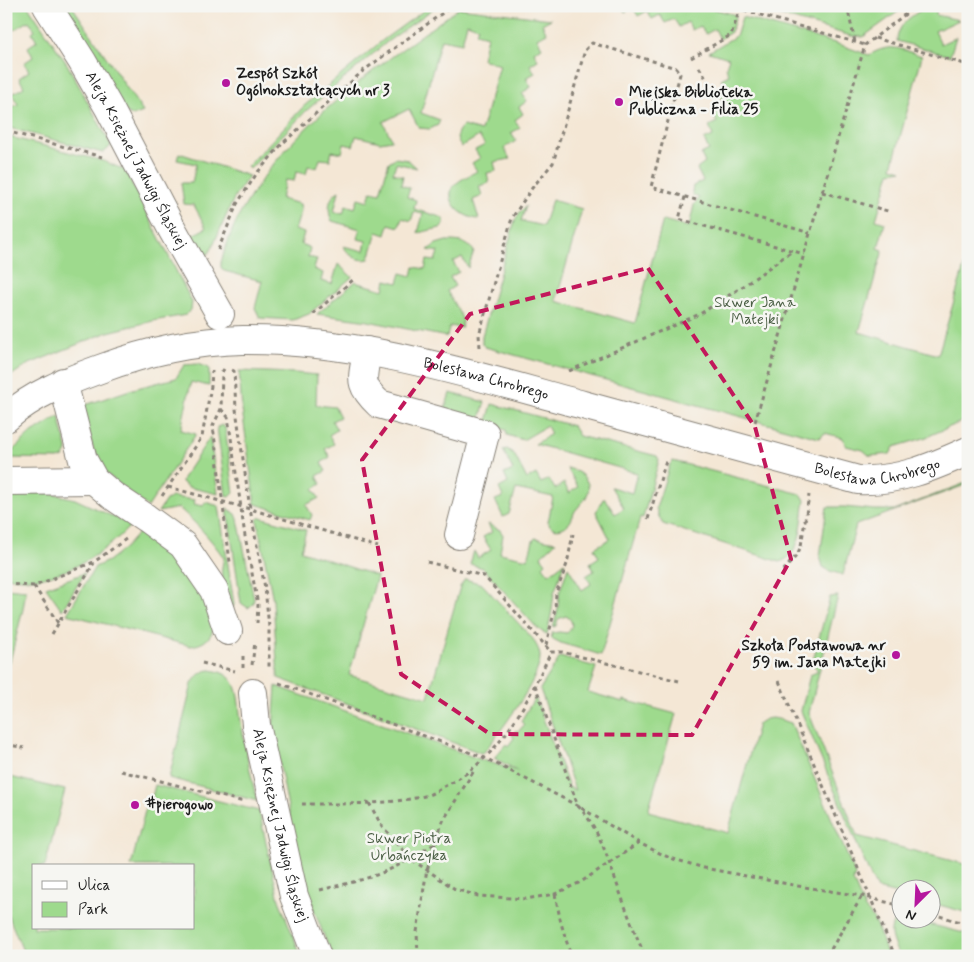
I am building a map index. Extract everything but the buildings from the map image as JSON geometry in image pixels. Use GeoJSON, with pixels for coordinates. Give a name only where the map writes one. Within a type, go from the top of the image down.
{"type":"FeatureCollection","features":[{"type":"Feature","properties":{"kind":"street","name":"Aleja Księżnej Jadwigi Śląskiej"},"geometry":{"type":"LineString","coordinates":[[47,6],[82,60],[172,229],[220,314]]}},
{"type":"Feature","properties":{"kind":"street","name":"Bolesława Chrobrego"},"geometry":{"type":"LineString","coordinates":[[6,418],[63,382],[124,360],[166,350],[223,341],[244,340],[311,344],[367,351],[424,362],[858,480],[874,481],[898,478],[968,451]]}},
{"type":"Feature","properties":{"kind":"street"},"geometry":{"type":"LineString","coordinates":[[367,351],[363,382],[367,393],[378,404],[485,434],[459,535]]}},
{"type":"Feature","properties":{"kind":"street"},"geometry":{"type":"LineString","coordinates":[[63,382],[84,460],[94,480],[113,496],[184,545],[214,590],[236,638]]}},
{"type":"Feature","properties":{"kind":"street"},"geometry":{"type":"LineString","coordinates":[[6,480],[94,480]]}},
{"type":"Feature","properties":{"kind":"street","name":"Aleja Księżnej Jadwigi Śląskiej"},"geometry":{"type":"LineString","coordinates":[[256,682],[256,725],[272,804],[294,896],[317,956]]}},
{"type":"Feature","properties":{"kind":"path"},"geometry":{"type":"LineString","coordinates":[[203,281],[215,258],[237,204],[257,174],[283,143],[363,71],[452,6]]}},
{"type":"Feature","properties":{"kind":"path"},"geometry":{"type":"LineString","coordinates":[[730,6],[865,45]]}},
{"type":"Feature","properties":{"kind":"path"},"geometry":{"type":"LineString","coordinates":[[847,6],[855,42]]}},
{"type":"Feature","properties":{"kind":"path"},"geometry":{"type":"LineString","coordinates":[[754,425],[865,45],[916,6]]}},
{"type":"Feature","properties":{"kind":"path"},"geometry":{"type":"LineString","coordinates":[[691,58],[731,35],[740,9]]}},
{"type":"Feature","properties":{"kind":"path"},"geometry":{"type":"LineString","coordinates":[[874,38],[968,65]]}},
{"type":"Feature","properties":{"kind":"path"},"geometry":{"type":"LineString","coordinates":[[482,350],[479,343],[479,335],[512,218],[532,188],[553,163],[585,50],[592,44],[676,68],[680,74],[650,187],[810,233]]}},
{"type":"Feature","properties":{"kind":"path"},"geometry":{"type":"LineString","coordinates":[[699,67],[724,108]]}},
{"type":"Feature","properties":{"kind":"path"},"geometry":{"type":"LineString","coordinates":[[6,131],[104,157],[136,160]]}},
{"type":"Feature","properties":{"kind":"path"},"geometry":{"type":"LineString","coordinates":[[822,192],[891,212]]}},
{"type":"Feature","properties":{"kind":"path"},"geometry":{"type":"LineString","coordinates":[[685,197],[679,219],[804,254]]}},
{"type":"Feature","properties":{"kind":"path"},"geometry":{"type":"LineString","coordinates":[[564,373],[700,314],[745,286],[792,251]]}},
{"type":"Feature","properties":{"kind":"path"},"geometry":{"type":"LineString","coordinates":[[311,317],[354,279]]}},
{"type":"Feature","properties":{"kind":"path"},"geometry":{"type":"LineString","coordinates":[[232,570],[213,426],[222,409],[222,372],[225,366],[234,371],[236,409],[250,509],[265,588],[269,627],[269,671]]}},
{"type":"Feature","properties":{"kind":"path"},"geometry":{"type":"LineString","coordinates":[[222,409],[228,417],[240,506],[258,605],[256,628]]}},
{"type":"Feature","properties":{"kind":"path"},"geometry":{"type":"LineString","coordinates":[[648,520],[668,455]]}},
{"type":"Feature","properties":{"kind":"path"},"geometry":{"type":"LineString","coordinates":[[168,487],[378,546]]}},
{"type":"Feature","properties":{"kind":"path"},"geometry":{"type":"LineString","coordinates":[[783,570],[797,555],[801,546],[809,492]]}},
{"type":"Feature","properties":{"kind":"path"},"geometry":{"type":"LineString","coordinates":[[546,646],[555,609],[556,593],[567,564],[573,534]]}},
{"type":"Feature","properties":{"kind":"path"},"geometry":{"type":"LineString","coordinates":[[52,634],[94,562]]}},
{"type":"Feature","properties":{"kind":"path"},"geometry":{"type":"LineString","coordinates":[[427,562],[484,576],[551,652]]}},
{"type":"Feature","properties":{"kind":"path"},"geometry":{"type":"LineString","coordinates":[[34,586],[58,623]]}},
{"type":"Feature","properties":{"kind":"path"},"geometry":{"type":"LineString","coordinates":[[256,636],[251,674],[256,682]]}},
{"type":"Feature","properties":{"kind":"path"},"geometry":{"type":"LineString","coordinates":[[236,638],[242,673],[256,682]]}},
{"type":"Feature","properties":{"kind":"path"},"geometry":{"type":"LineString","coordinates":[[551,652],[562,652],[679,682]]}},
{"type":"Feature","properties":{"kind":"path"},"geometry":{"type":"LineString","coordinates":[[121,771],[258,806],[388,801],[428,795],[463,777],[489,755],[514,724],[551,652]]}},
{"type":"Feature","properties":{"kind":"path"},"geometry":{"type":"LineString","coordinates":[[202,663],[485,758],[578,806],[639,843],[670,858],[704,868],[862,896],[892,903]]}},
{"type":"Feature","properties":{"kind":"path"},"geometry":{"type":"LineString","coordinates":[[779,681],[895,956]]}},
{"type":"Feature","properties":{"kind":"path"},"geometry":{"type":"LineString","coordinates":[[535,685],[578,806],[589,817],[600,836],[645,956]]}},
{"type":"Feature","properties":{"kind":"path"},"geometry":{"type":"LineString","coordinates":[[6,744],[24,748]]}},
{"type":"Feature","properties":{"kind":"path"},"geometry":{"type":"LineString","coordinates":[[418,956],[417,932],[427,870],[434,843],[443,820],[477,765]]}},
{"type":"Feature","properties":{"kind":"path"},"geometry":{"type":"LineString","coordinates":[[368,802],[382,826],[411,859],[455,889],[478,896],[526,899],[555,894],[581,882],[639,843]]}},
{"type":"Feature","properties":{"kind":"path"},"geometry":{"type":"LineString","coordinates":[[294,896],[366,878],[411,859],[434,843]]}},
{"type":"Feature","properties":{"kind":"path"},"geometry":{"type":"LineString","coordinates":[[555,894],[571,956]]}},
{"type":"Feature","properties":{"kind":"path"},"geometry":{"type":"LineString","coordinates":[[827,956],[862,896]]}},
{"type":"Feature","properties":{"kind":"path"},"geometry":{"type":"LineString","coordinates":[[942,917],[968,924]]}},
{"type":"Feature","properties":{"kind":"highlighted area"},"geometry":{"type":"Polygon","coordinates":[[[648,268],[755,427],[791,559],[692,735],[490,734],[401,674],[362,460],[470,314],[648,268]]]}},
{"type":"Feature","properties":{"kind":"green space"},"geometry":{"type":"Polygon","coordinates":[[[6,6],[28,6],[67,64],[111,145],[103,153],[6,127],[6,111],[18,104],[12,94],[24,87],[19,78],[29,71],[24,63],[33,57],[28,47],[37,41],[32,32],[35,30],[29,21],[14,30],[6,24],[6,6]]]}},
{"type":"Feature","properties":{"kind":"green space"},"geometry":{"type":"Polygon","coordinates":[[[61,6],[72,6],[143,112],[133,116],[123,110],[88,49],[91,47],[86,39],[83,41],[61,6]]]}},
{"type":"Feature","properties":{"kind":"green space"},"geometry":{"type":"Polygon","coordinates":[[[430,6],[437,6],[387,42],[306,111],[250,169],[247,167],[304,106],[383,40],[430,6]]]}},
{"type":"Feature","properties":{"kind":"green space"},"geometry":{"type":"Polygon","coordinates":[[[622,6],[703,6],[736,15],[731,32],[720,39],[715,29],[706,34],[700,26],[692,30],[688,22],[679,27],[674,19],[665,23],[660,15],[652,19],[647,11],[638,16],[633,7],[625,12],[622,6]]]}},
{"type":"Feature","properties":{"kind":"green space"},"geometry":{"type":"Polygon","coordinates":[[[748,6],[906,6],[863,37],[851,36],[748,6]]]}},
{"type":"Feature","properties":{"kind":"green space"},"geometry":{"type":"Polygon","coordinates":[[[927,6],[937,6],[936,15],[959,20],[935,31],[941,44],[956,37],[950,56],[897,41],[903,24],[927,6]]]}},
{"type":"Feature","properties":{"kind":"green space"},"geometry":{"type":"Polygon","coordinates":[[[459,8],[551,19],[542,24],[547,33],[537,38],[542,47],[534,52],[538,60],[530,65],[535,73],[526,78],[531,87],[522,93],[527,101],[519,107],[523,114],[515,120],[520,128],[511,133],[516,141],[504,148],[510,159],[494,162],[496,171],[487,173],[489,183],[479,186],[482,196],[473,200],[479,219],[468,216],[457,209],[451,199],[451,193],[453,187],[458,182],[477,171],[472,163],[480,158],[475,150],[485,145],[479,136],[461,147],[457,136],[463,126],[481,131],[500,65],[482,59],[487,36],[476,33],[478,27],[467,23],[462,43],[441,39],[421,113],[440,120],[438,125],[430,129],[419,128],[409,109],[383,122],[392,140],[380,142],[356,136],[353,146],[344,144],[342,153],[332,151],[330,160],[320,159],[317,168],[308,166],[306,174],[296,172],[294,181],[285,180],[281,199],[300,204],[301,211],[295,230],[304,233],[301,244],[310,248],[308,257],[317,259],[314,269],[323,273],[321,281],[332,284],[338,264],[352,277],[309,314],[293,320],[260,318],[255,308],[262,281],[224,271],[221,267],[230,235],[243,209],[263,178],[286,149],[312,122],[369,74],[459,8]]]}},
{"type":"Feature","properties":{"kind":"green space","name":"Skwer Jana Matejki"},"geometry":{"type":"Polygon","coordinates":[[[742,17],[835,43],[869,55],[884,49],[896,48],[922,56],[892,167],[902,170],[890,172],[876,220],[885,223],[878,248],[883,250],[859,332],[938,355],[966,260],[968,260],[968,419],[924,438],[894,447],[890,454],[870,456],[863,450],[846,446],[843,438],[825,433],[819,438],[485,347],[482,344],[482,336],[515,220],[526,206],[521,221],[543,226],[552,200],[582,209],[556,301],[635,323],[663,220],[689,227],[694,205],[699,198],[693,195],[693,186],[703,181],[697,169],[705,163],[701,154],[709,150],[704,140],[713,136],[709,126],[717,122],[712,114],[721,110],[724,111],[726,105],[719,93],[727,88],[721,79],[729,75],[726,67],[729,58],[709,52],[737,34],[742,17]]]}},
{"type":"Feature","properties":{"kind":"green space"},"geometry":{"type":"Polygon","coordinates":[[[6,136],[103,161],[125,170],[192,302],[191,310],[186,315],[108,332],[27,365],[6,379],[6,136]]]}},
{"type":"Feature","properties":{"kind":"green space"},"geometry":{"type":"Polygon","coordinates":[[[179,153],[249,176],[235,196],[207,255],[202,256],[191,236],[206,228],[194,205],[184,204],[181,183],[192,183],[196,164],[177,160],[179,153]]]}},
{"type":"Feature","properties":{"kind":"green space"},"geometry":{"type":"Polygon","coordinates":[[[395,158],[408,160],[417,168],[396,163],[393,173],[403,176],[401,185],[410,188],[407,197],[416,200],[414,209],[441,217],[444,220],[444,225],[440,228],[418,233],[423,214],[414,212],[411,221],[402,218],[399,227],[389,224],[386,235],[377,232],[369,259],[357,259],[348,253],[343,246],[364,251],[366,241],[358,239],[360,229],[332,221],[329,213],[329,204],[339,191],[334,212],[343,214],[346,205],[355,208],[358,198],[368,201],[371,191],[380,193],[389,162],[395,158]]]}},
{"type":"Feature","properties":{"kind":"green space"},"geometry":{"type":"Polygon","coordinates":[[[446,241],[461,242],[468,245],[474,251],[468,268],[462,257],[453,262],[459,272],[450,277],[455,286],[447,291],[463,320],[461,328],[450,326],[447,337],[368,321],[317,314],[356,281],[384,290],[386,280],[398,283],[401,273],[412,276],[414,267],[425,269],[427,260],[435,261],[438,252],[428,250],[436,244],[446,241]]]}},
{"type":"Feature","properties":{"kind":"green space"},"geometry":{"type":"Polygon","coordinates":[[[197,364],[209,368],[209,386],[191,382],[181,430],[196,434],[148,507],[98,467],[82,406],[133,389],[176,378],[184,365],[197,364]]]}},
{"type":"Feature","properties":{"kind":"green space"},"geometry":{"type":"Polygon","coordinates":[[[239,371],[317,375],[316,405],[335,407],[340,417],[332,421],[337,430],[329,435],[334,444],[325,449],[330,457],[321,463],[326,471],[317,476],[321,484],[313,489],[319,498],[306,505],[312,515],[310,520],[255,504],[242,409],[239,371]]]}},
{"type":"Feature","properties":{"kind":"green space"},"geometry":{"type":"Polygon","coordinates":[[[450,393],[485,402],[479,423],[444,412],[450,393]]]}},
{"type":"Feature","properties":{"kind":"green space"},"geometry":{"type":"Polygon","coordinates":[[[492,404],[573,426],[579,436],[657,456],[659,460],[643,518],[640,517],[601,655],[561,643],[551,638],[552,633],[567,633],[572,626],[566,616],[558,619],[556,626],[553,627],[558,609],[559,594],[568,567],[582,590],[591,584],[586,576],[594,571],[590,563],[599,557],[594,548],[610,539],[596,512],[603,499],[605,499],[615,514],[624,508],[611,487],[632,493],[637,473],[535,444],[551,434],[547,426],[523,440],[507,435],[506,430],[486,425],[492,404]]]}},
{"type":"Feature","properties":{"kind":"green space"},"geometry":{"type":"Polygon","coordinates":[[[59,416],[67,448],[66,454],[63,457],[58,459],[11,458],[6,462],[6,457],[29,435],[59,416]]]}},
{"type":"Feature","properties":{"kind":"green space"},"geometry":{"type":"Polygon","coordinates":[[[222,425],[225,427],[234,493],[230,497],[226,496],[217,427],[222,425]]]}},
{"type":"Feature","properties":{"kind":"green space"},"geometry":{"type":"Polygon","coordinates":[[[210,437],[218,494],[188,487],[182,482],[210,437]]]}},
{"type":"Feature","properties":{"kind":"green space"},"geometry":{"type":"Polygon","coordinates":[[[507,449],[514,454],[527,479],[536,474],[541,483],[549,479],[555,489],[564,483],[569,493],[578,487],[567,468],[582,475],[588,483],[588,493],[567,525],[555,529],[548,522],[553,497],[516,489],[509,514],[503,517],[495,500],[503,497],[499,488],[508,483],[504,474],[513,470],[503,450],[507,449]]]}},
{"type":"Feature","properties":{"kind":"green space"},"geometry":{"type":"Polygon","coordinates":[[[673,461],[801,494],[805,500],[800,536],[793,552],[788,558],[780,562],[663,524],[656,508],[670,464],[673,461]]]}},
{"type":"Feature","properties":{"kind":"green space"},"geometry":{"type":"Polygon","coordinates":[[[968,482],[968,484],[856,525],[843,575],[823,567],[820,556],[827,507],[896,510],[968,482]]]}},
{"type":"Feature","properties":{"kind":"green space"},"geometry":{"type":"Polygon","coordinates":[[[6,492],[51,493],[75,499],[131,525],[97,554],[70,569],[41,578],[18,579],[6,577],[6,492]]]}},
{"type":"Feature","properties":{"kind":"green space"},"geometry":{"type":"Polygon","coordinates":[[[172,497],[195,500],[194,504],[203,506],[205,502],[219,506],[234,604],[233,608],[222,578],[224,558],[214,544],[179,508],[158,512],[166,500],[172,497]]]}},
{"type":"Feature","properties":{"kind":"green space"},"geometry":{"type":"Polygon","coordinates":[[[227,508],[236,514],[238,519],[254,599],[253,604],[248,608],[241,603],[227,508]]]}},
{"type":"Feature","properties":{"kind":"green space"},"geometry":{"type":"Polygon","coordinates":[[[260,517],[306,530],[301,551],[377,576],[349,675],[428,698],[460,587],[465,579],[482,584],[533,639],[539,650],[540,657],[538,667],[526,692],[484,752],[481,753],[278,678],[273,600],[257,520],[260,517]]]}},
{"type":"Feature","properties":{"kind":"green space"},"geometry":{"type":"Polygon","coordinates":[[[488,524],[500,530],[503,535],[500,553],[528,559],[535,538],[556,542],[541,556],[546,563],[543,566],[549,574],[565,562],[554,593],[547,635],[537,628],[483,568],[470,564],[474,551],[478,558],[491,550],[483,537],[492,532],[488,524]]]}},
{"type":"Feature","properties":{"kind":"green space"},"geometry":{"type":"Polygon","coordinates":[[[142,529],[178,558],[198,584],[214,626],[209,638],[200,644],[191,646],[67,614],[95,567],[108,561],[126,547],[142,529]]]}},
{"type":"Feature","properties":{"kind":"green space"},"geometry":{"type":"Polygon","coordinates":[[[85,573],[62,610],[46,587],[85,573]]]}},
{"type":"Feature","properties":{"kind":"green space"},"geometry":{"type":"Polygon","coordinates":[[[6,588],[26,590],[6,677],[6,588]]]}},
{"type":"Feature","properties":{"kind":"green space"},"geometry":{"type":"Polygon","coordinates":[[[838,596],[809,713],[857,836],[968,865],[968,913],[942,906],[942,880],[892,880],[892,893],[877,889],[870,875],[801,711],[810,675],[817,672],[817,669],[812,664],[830,597],[838,596]]]}},
{"type":"Feature","properties":{"kind":"green space","name":"Skwer Piotra Urbańczyka"},"geometry":{"type":"Polygon","coordinates":[[[560,657],[596,667],[588,692],[676,714],[648,811],[728,833],[758,724],[770,718],[791,723],[855,874],[853,881],[865,909],[869,912],[875,924],[888,956],[332,956],[309,897],[298,857],[273,731],[276,686],[482,760],[518,771],[494,758],[506,744],[508,746],[514,738],[512,735],[516,730],[518,732],[524,725],[521,721],[535,697],[569,787],[575,790],[540,689],[560,657]]]}},
{"type":"Feature","properties":{"kind":"green space"},"geometry":{"type":"Polygon","coordinates":[[[210,670],[226,675],[231,679],[235,687],[257,801],[169,778],[192,684],[199,674],[210,670]]]}},
{"type":"Feature","properties":{"kind":"green space"},"geometry":{"type":"Polygon","coordinates":[[[6,776],[65,790],[46,864],[32,864],[32,930],[195,930],[195,864],[132,864],[148,799],[152,797],[155,785],[259,811],[279,900],[301,956],[25,956],[6,910],[6,776]]]}},
{"type":"Feature","properties":{"kind":"green space"},"geometry":{"type":"Polygon","coordinates":[[[892,926],[892,930],[942,930],[942,928],[968,934],[968,956],[899,956],[893,942],[891,928],[892,926]]]}},
{"type":"Feature","properties":{"kind":"place","name":"Zespół Szkół Ogólnokształcących nr 3"},"geometry":{"type":"Point","coordinates":[226,83]}},
{"type":"Feature","properties":{"kind":"place","name":"Miejska Biblioteka Publiczna - Filia 25"},"geometry":{"type":"Point","coordinates":[619,102]}},
{"type":"Feature","properties":{"kind":"place","name":"Szkoła Podstawowa nr 59 im. Jana Matejki"},"geometry":{"type":"Point","coordinates":[896,655]}},
{"type":"Feature","properties":{"kind":"place","name":"#pierogowo"},"geometry":{"type":"Point","coordinates":[135,805]}}]}
